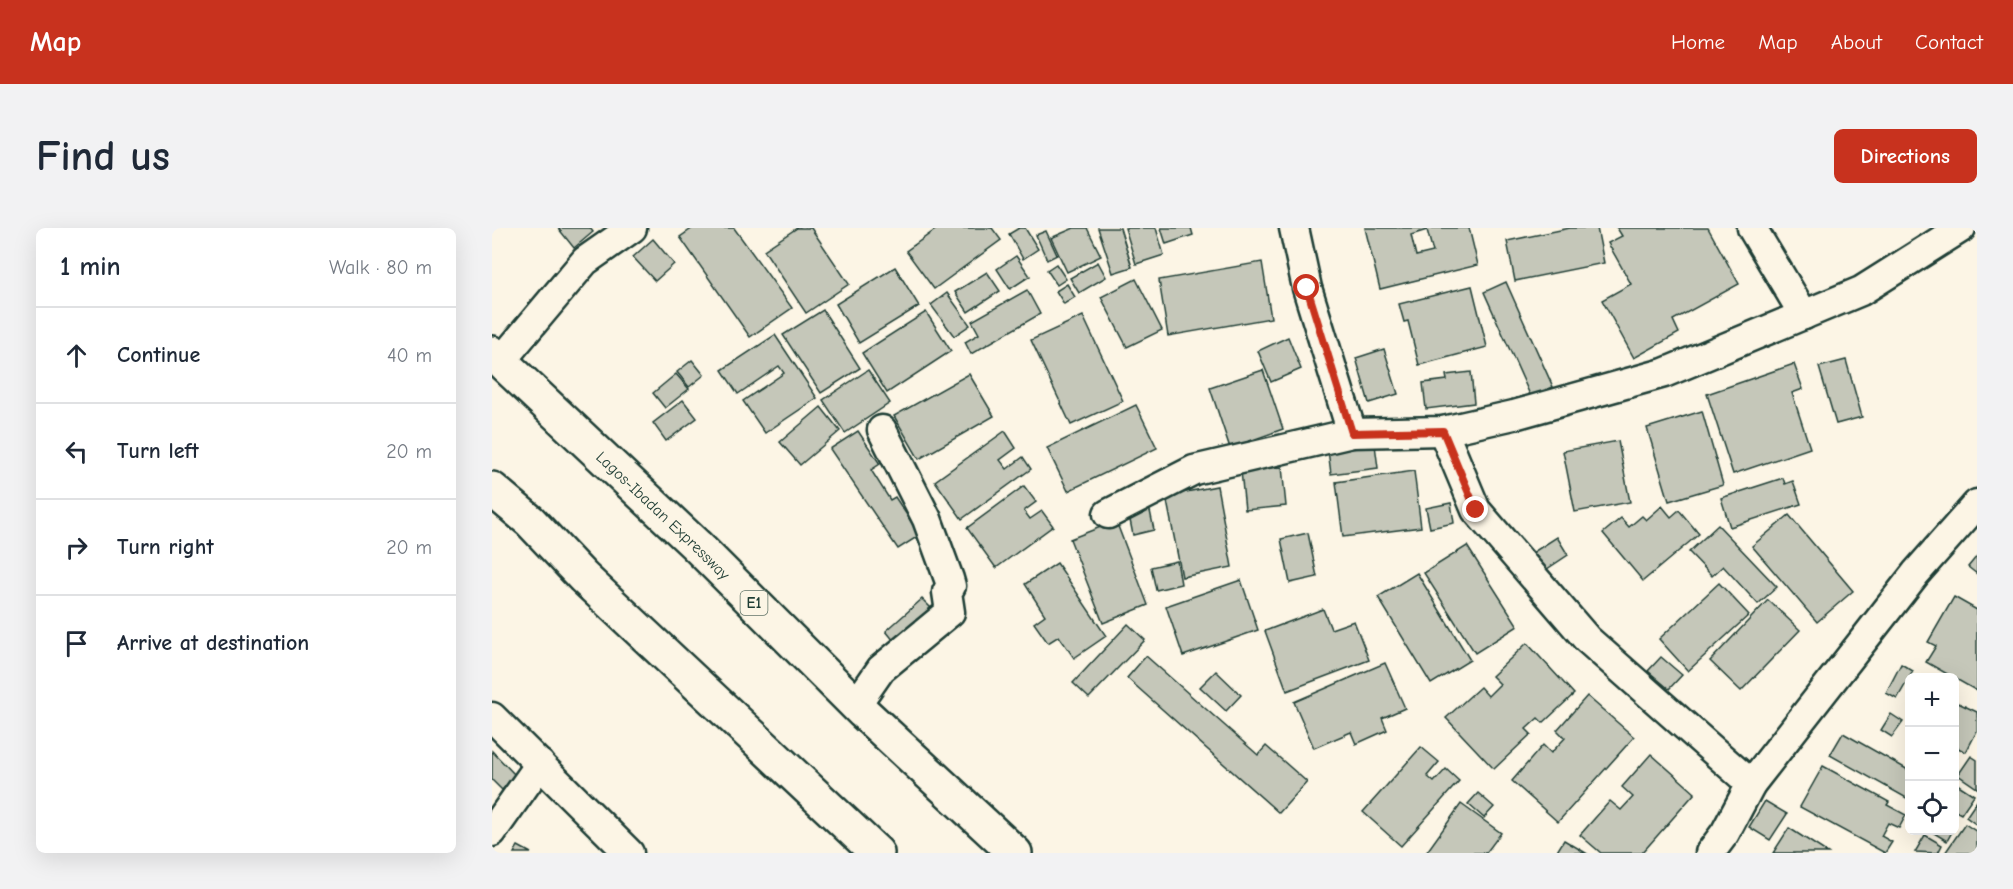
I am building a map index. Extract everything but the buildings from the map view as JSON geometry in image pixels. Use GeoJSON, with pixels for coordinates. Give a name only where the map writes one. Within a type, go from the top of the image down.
{"type":"FeatureCollection","features":[{"type":"Feature","properties":{"kind":"highway","name":"Lagos-Ibadan Expressway"},"geometry":{"type":"LineString","coordinates":[[497,357],[696,545],[856,705],[1015,853]]}},
{"type":"Feature","properties":{"kind":"highway"},"geometry":{"type":"LineString","coordinates":[[492,489],[530,521],[583,577],[877,853]]}},
{"type":"Feature","properties":{"kind":"street"},"geometry":{"type":"LineString","coordinates":[[497,357],[585,261],[632,228]]}},
{"type":"Feature","properties":{"kind":"street"},"geometry":{"type":"LineString","coordinates":[[1294,228],[1307,288],[1352,433]]}},
{"type":"Feature","properties":{"kind":"street"},"geometry":{"type":"LineString","coordinates":[[1752,228],[1804,315]]}},
{"type":"Feature","properties":{"kind":"street"},"geometry":{"type":"LineString","coordinates":[[1108,514],[1194,470],[1352,433],[1443,431],[1514,415],[1664,373],[1861,291],[1961,228]]}},
{"type":"Feature","properties":{"kind":"street"},"geometry":{"type":"LineString","coordinates":[[856,705],[881,669],[950,612],[947,592],[951,586],[927,519],[882,430]]}},
{"type":"Feature","properties":{"kind":"street"},"geometry":{"type":"LineString","coordinates":[[1443,431],[1476,510],[1587,639],[1751,784]]}},
{"type":"Feature","properties":{"kind":"street"},"geometry":{"type":"LineString","coordinates":[[1710,853],[1725,833],[1751,784],[1917,573],[1977,504]]}},
{"type":"Feature","properties":{"kind":"street"},"geometry":{"type":"LineString","coordinates":[[492,717],[629,853]]}},
{"type":"Feature","properties":{"kind":"street"},"geometry":{"type":"LineString","coordinates":[[492,832],[540,764]]}},
{"type":"Feature","properties":{"kind":"route"},"geometry":{"type":"LineString","coordinates":[[1307,288],[1352,433],[1443,431],[1476,510]]}}]}
